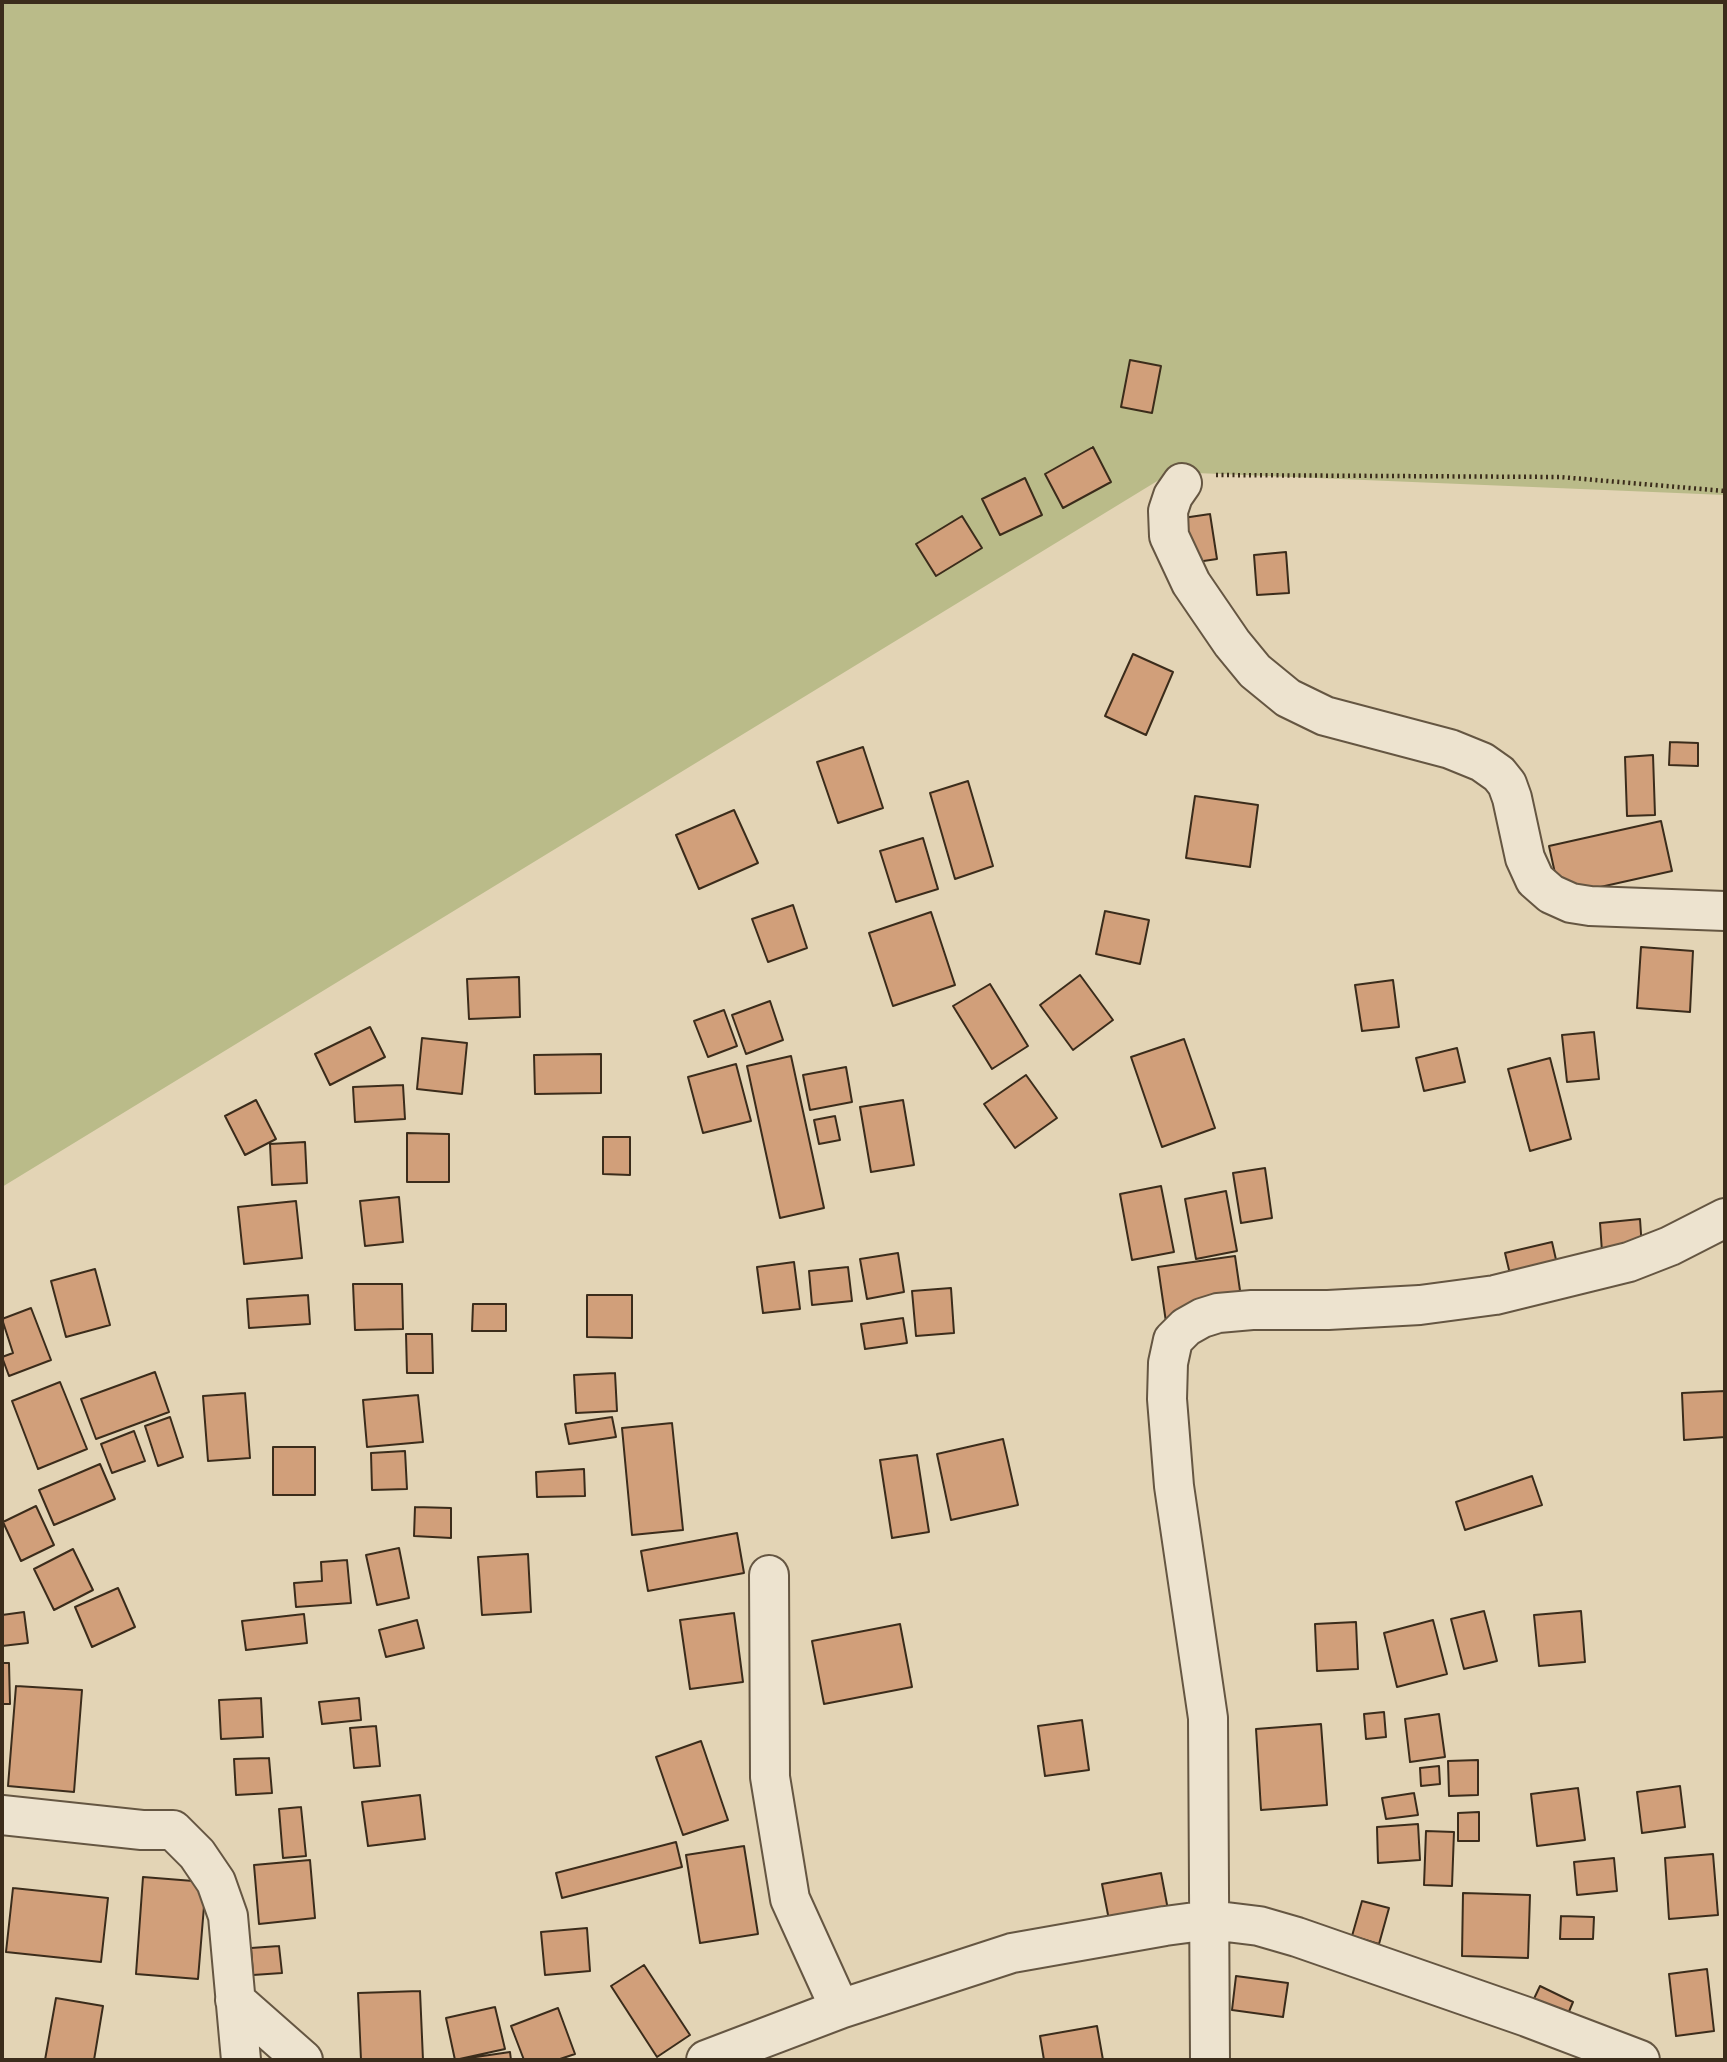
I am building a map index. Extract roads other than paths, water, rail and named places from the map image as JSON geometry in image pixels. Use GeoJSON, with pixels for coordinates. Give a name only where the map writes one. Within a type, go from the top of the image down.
{"type":"FeatureCollection","features":[{"type":"Feature","properties":{"kind":"street"},"geometry":{"type":"LineString","coordinates":[[1182,483],[1173,496],[1168,511],[1169,536],[1191,583],[1232,643],[1255,671],[1288,698],[1325,716],[1450,749],[1482,762],[1499,774],[1512,798],[1525,858],[1535,880],[1551,894],[1571,903],[1590,906],[1725,911]]}},
{"type":"Feature","properties":{"kind":"street"},"geometry":{"type":"LineString","coordinates":[[1210,2060],[1208,1718],[1174,1486],[1167,1399],[1168,1363],[1173,1340],[1186,1327],[1218,1313],[1420,1305],[1495,1295],[1629,1262],[1670,1246],[1725,1217]]}},
{"type":"Feature","properties":{"kind":"street"},"geometry":{"type":"LineString","coordinates":[[769,1575],[770,1777],[790,1899],[840,2009]]}},
{"type":"Feature","properties":{"kind":"street"},"geometry":{"type":"LineString","coordinates":[[2,1815],[142,1830],[173,1830],[197,1854],[216,1882],[228,1916],[241,2060]]}},
{"type":"Feature","properties":{"kind":"street"},"geometry":{"type":"LineString","coordinates":[[706,2060],[840,2009],[1012,1953],[1210,1920],[1259,1926],[1297,1937],[1563,2045],[1640,2060]]}},
{"type":"Feature","properties":{"kind":"street"},"geometry":{"type":"LineString","coordinates":[[235,2000],[303,2060]]}}]}
